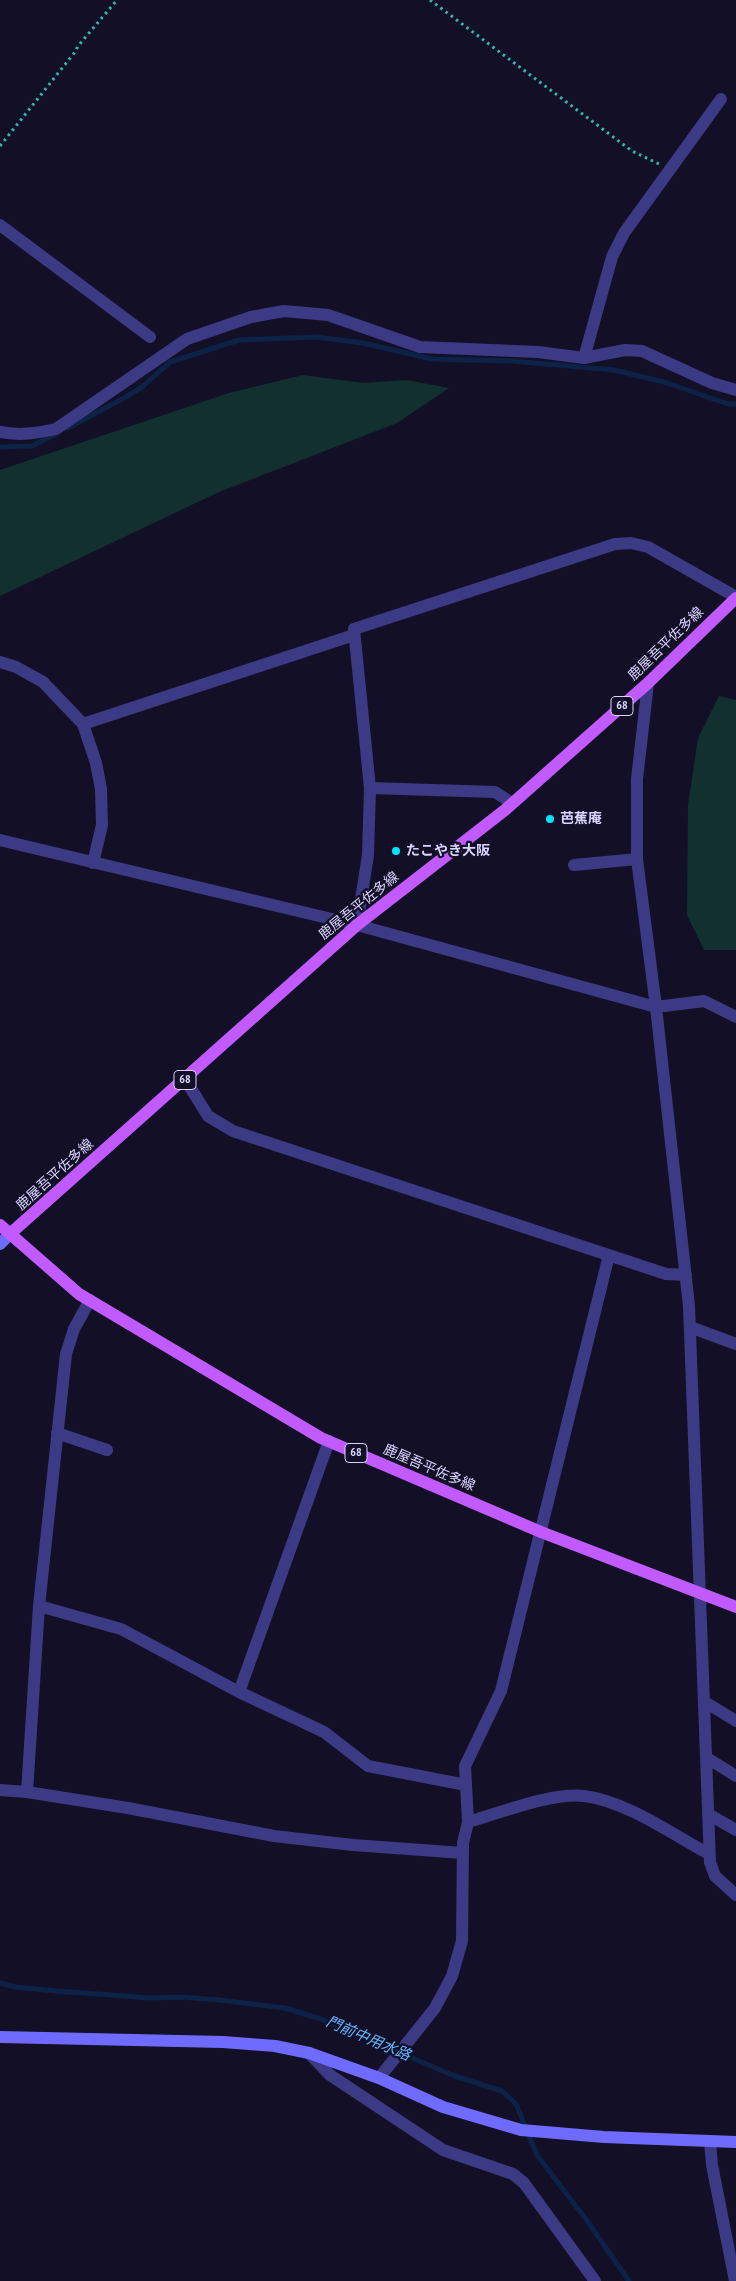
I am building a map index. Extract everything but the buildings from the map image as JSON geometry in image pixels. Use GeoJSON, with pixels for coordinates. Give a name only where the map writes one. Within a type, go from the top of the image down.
{"type":"FeatureCollection","features":[{"type":"Feature","properties":{"kind":"main road","name":"鹿屋吾平佐多線"},"geometry":{"type":"LineString","coordinates":[[736,598],[648,683],[512,803],[356,925],[11,1234],[79,1294],[329,1441],[542,1532],[736,1607]]}},
{"type":"Feature","properties":{"kind":"main road","name":"68"},"geometry":{"type":"LineString","coordinates":[[0,1225],[11,1234]]}},
{"type":"Feature","properties":{"kind":"street"},"geometry":{"type":"LineString","coordinates":[[584,358],[612,257],[624,233],[721,98]]}},
{"type":"Feature","properties":{"kind":"street"},"geometry":{"type":"LineString","coordinates":[[0,225],[150,337]]}},
{"type":"Feature","properties":{"kind":"street"},"geometry":{"type":"LineString","coordinates":[[0,432],[33,434],[56,429],[187,339],[251,317],[284,311],[328,315],[420,347],[538,352],[584,358],[625,350],[642,351],[712,384],[736,390]]}},
{"type":"Feature","properties":{"kind":"street"},"geometry":{"type":"LineString","coordinates":[[356,925],[368,855],[370,788],[354,629],[615,544],[631,543],[648,547],[736,598]]}},
{"type":"Feature","properties":{"kind":"street"},"geometry":{"type":"LineString","coordinates":[[83,724],[354,635]]}},
{"type":"Feature","properties":{"kind":"street"},"geometry":{"type":"LineString","coordinates":[[0,662],[16,667],[44,682],[83,724],[96,763],[100,789],[102,825],[93,863]]}},
{"type":"Feature","properties":{"kind":"street"},"geometry":{"type":"LineString","coordinates":[[648,683],[637,779],[637,859],[656,1006],[690,1327],[709,1854],[715,1876],[736,1895]]}},
{"type":"Feature","properties":{"kind":"street"},"geometry":{"type":"LineString","coordinates":[[370,788],[494,792],[512,803]]}},
{"type":"Feature","properties":{"kind":"street"},"geometry":{"type":"LineString","coordinates":[[0,840],[356,925],[656,1006],[704,1001],[736,1017]]}},
{"type":"Feature","properties":{"kind":"street"},"geometry":{"type":"LineString","coordinates":[[574,865],[637,859]]}},
{"type":"Feature","properties":{"kind":"street"},"geometry":{"type":"LineString","coordinates":[[186,1079],[208,1116],[233,1131],[609,1256],[666,1274],[686,1275]]}},
{"type":"Feature","properties":{"kind":"street"},"geometry":{"type":"LineString","coordinates":[[0,1244],[11,1234]]}},
{"type":"Feature","properties":{"kind":"street"},"geometry":{"type":"LineString","coordinates":[[379,2078],[430,2014],[452,1976],[462,1941],[462,1853],[468,1822],[465,1766],[501,1691],[609,1256]]}},
{"type":"Feature","properties":{"kind":"street"},"geometry":{"type":"LineString","coordinates":[[27,1792],[39,1606],[66,1354],[74,1330],[90,1300]]}},
{"type":"Feature","properties":{"kind":"street"},"geometry":{"type":"LineString","coordinates":[[690,1327],[736,1344]]}},
{"type":"Feature","properties":{"kind":"street"},"geometry":{"type":"LineString","coordinates":[[57,1433],[107,1450]]}},
{"type":"Feature","properties":{"kind":"street"},"geometry":{"type":"LineString","coordinates":[[239,1692],[329,1441]]}},
{"type":"Feature","properties":{"kind":"street"},"geometry":{"type":"LineString","coordinates":[[39,1606],[121,1629],[239,1692],[324,1732],[368,1766],[466,1785]]}},
{"type":"Feature","properties":{"kind":"street"},"geometry":{"type":"LineString","coordinates":[[705,1702],[736,1721]]}},
{"type":"Feature","properties":{"kind":"street"},"geometry":{"type":"LineString","coordinates":[[707,1758],[736,1776]]}},
{"type":"Feature","properties":{"kind":"street"},"geometry":{"type":"LineString","coordinates":[[0,1790],[27,1792],[128,1808],[274,1836],[353,1845],[462,1853]]}},
{"type":"Feature","properties":{"kind":"street"},"geometry":{"type":"LineString","coordinates":[[468,1822],[552,1798],[583,1796],[610,1802],[709,1854]]}},
{"type":"Feature","properties":{"kind":"street"},"geometry":{"type":"LineString","coordinates":[[708,1814],[736,1830]]}},
{"type":"Feature","properties":{"kind":"street"},"geometry":{"type":"LineString","coordinates":[[0,2037],[223,2042],[275,2046],[309,2053],[379,2078],[443,2107],[521,2130],[604,2137],[736,2142]]}},
{"type":"Feature","properties":{"kind":"street"},"geometry":{"type":"LineString","coordinates":[[309,2053],[330,2075],[443,2150],[513,2174],[524,2184],[595,2281]]}},
{"type":"Feature","properties":{"kind":"street"},"geometry":{"type":"LineString","coordinates":[[710,2141],[712,2165],[735,2281]]}},
{"type":"Feature","properties":{"kind":"path"},"geometry":{"type":"LineString","coordinates":[[0,146],[78,46],[117,0]]}},
{"type":"Feature","properties":{"kind":"path"},"geometry":{"type":"LineString","coordinates":[[430,0],[632,151],[669,169]]}},
{"type":"Feature","properties":{"kind":"green space"},"geometry":{"type":"Polygon","coordinates":[[[303,375],[363,383],[406,380],[449,388],[397,423],[219,492],[0,596],[0,470],[229,393],[303,375]]]}},
{"type":"Feature","properties":{"kind":"green space"},"geometry":{"type":"Polygon","coordinates":[[[719,696],[736,700],[736,950],[704,950],[687,915],[688,805],[698,738],[719,696]]]}},
{"type":"Feature","properties":{"kind":"waterway"},"geometry":{"type":"LineString","coordinates":[[68,428],[142,387],[170,362],[239,340],[316,337],[363,343],[432,359],[512,361],[614,370],[664,382],[728,404],[736,404]]}},
{"type":"Feature","properties":{"kind":"waterway"},"geometry":{"type":"LineString","coordinates":[[0,447],[32,446],[56,434]]}},
{"type":"Feature","properties":{"kind":"waterway","name":"門前中用水路"},"geometry":{"type":"LineString","coordinates":[[0,1983],[15,1987],[56,1991],[151,1998],[182,1997],[285,2008],[321,2019],[452,2075],[502,2091],[516,2104],[537,2155],[588,2222],[629,2281]]}},
{"type":"Feature","properties":{"kind":"place","name":"芭蕉庵"},"geometry":{"type":"Point","coordinates":[550,819]}},
{"type":"Feature","properties":{"kind":"place","name":"たこやき大阪"},"geometry":{"type":"Point","coordinates":[396,851]}}]}
